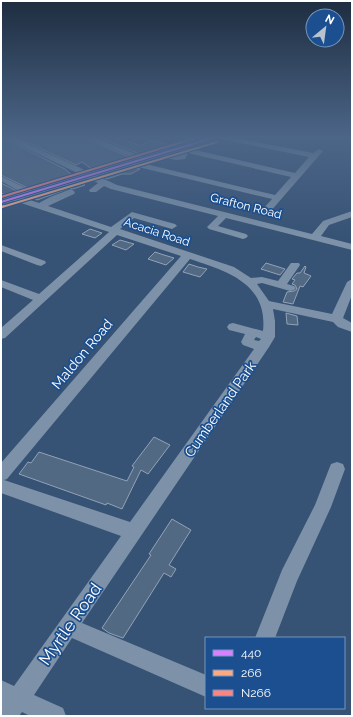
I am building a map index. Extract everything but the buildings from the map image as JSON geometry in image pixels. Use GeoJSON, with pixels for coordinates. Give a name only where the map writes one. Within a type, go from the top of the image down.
{"type":"FeatureCollection","features":[{"type":"Feature","properties":{"kind":"main road"},"geometry":{"type":"LineString","coordinates":[[1,202],[101,170]]}},
{"type":"Feature","properties":{"kind":"street","name":"Grafton Road"},"geometry":{"type":"LineString","coordinates":[[79,170],[114,187],[352,247]]}},
{"type":"Feature","properties":{"kind":"street"},"geometry":{"type":"LineString","coordinates":[[175,170],[277,198]]}},
{"type":"Feature","properties":{"kind":"street"},"geometry":{"type":"LineString","coordinates":[[272,170],[297,176]]}},
{"type":"Feature","properties":{"kind":"street"},"geometry":{"type":"LineString","coordinates":[[267,210],[302,170]]}},
{"type":"Feature","properties":{"kind":"street"},"geometry":{"type":"LineString","coordinates":[[1,178],[29,193]]}},
{"type":"Feature","properties":{"kind":"street"},"geometry":{"type":"LineString","coordinates":[[93,190],[104,182]]}},
{"type":"Feature","properties":{"kind":"street"},"geometry":{"type":"LineString","coordinates":[[41,206],[53,199],[71,192]]}},
{"type":"Feature","properties":{"kind":"street","name":"Acacia Road"},"geometry":{"type":"LineString","coordinates":[[15,198],[230,269],[249,281]]}},
{"type":"Feature","properties":{"kind":"street"},"geometry":{"type":"LineString","coordinates":[[225,214],[212,227],[243,236]]}},
{"type":"Feature","properties":{"kind":"street"},"geometry":{"type":"LineString","coordinates":[[1,335],[37,298],[132,215],[172,226]]}},
{"type":"Feature","properties":{"kind":"street"},"geometry":{"type":"LineString","coordinates":[[315,237],[326,223],[351,216]]}},
{"type":"Feature","properties":{"kind":"street"},"geometry":{"type":"LineString","coordinates":[[1,248],[41,263]]}},
{"type":"Feature","properties":{"kind":"street","name":"Maldon Road"},"geometry":{"type":"LineString","coordinates":[[1,474],[188,255]]}},
{"type":"Feature","properties":{"kind":"street"},"geometry":{"type":"LineString","coordinates":[[249,281],[262,280],[286,286],[295,265]]}},
{"type":"Feature","properties":{"kind":"street"},"geometry":{"type":"LineString","coordinates":[[232,327],[252,333],[247,342],[266,342],[271,321],[267,304],[249,281]]}},
{"type":"Feature","properties":{"kind":"street"},"geometry":{"type":"LineString","coordinates":[[337,318],[352,282]]}},
{"type":"Feature","properties":{"kind":"street"},"geometry":{"type":"LineString","coordinates":[[1,283],[37,298]]}},
{"type":"Feature","properties":{"kind":"street"},"geometry":{"type":"LineString","coordinates":[[267,304],[337,318],[342,324],[352,328]]}},
{"type":"Feature","properties":{"kind":"street","name":"Cumberland Park"},"geometry":{"type":"LineString","coordinates":[[134,532],[266,342]]}},
{"type":"Feature","properties":{"kind":"street"},"geometry":{"type":"LineString","coordinates":[[264,637],[289,577],[323,507],[337,469]]}},
{"type":"Feature","properties":{"kind":"street"},"geometry":{"type":"LineString","coordinates":[[1,486],[134,532]]}},
{"type":"Feature","properties":{"kind":"street","name":"Myrtle Road"},"geometry":{"type":"LineString","coordinates":[[8,702],[69,627],[134,532]]}},
{"type":"Feature","properties":{"kind":"street"},"geometry":{"type":"LineString","coordinates":[[69,627],[205,686]]}},
{"type":"Feature","properties":{"kind":"street"},"geometry":{"type":"LineString","coordinates":[[8,702],[55,716]]}},
{"type":"Feature","properties":{"kind":"transit line","name":"N266"},"geometry":{"type":"LineString","coordinates":[[1,197],[89,170]]}},
{"type":"Feature","properties":{"kind":"transit line","name":"440"},"geometry":{"type":"LineString","coordinates":[[1,202],[105,170]]}},
{"type":"Feature","properties":{"kind":"transit line","name":"266"},"geometry":{"type":"LineString","coordinates":[[2,207],[123,170]]}}]}
